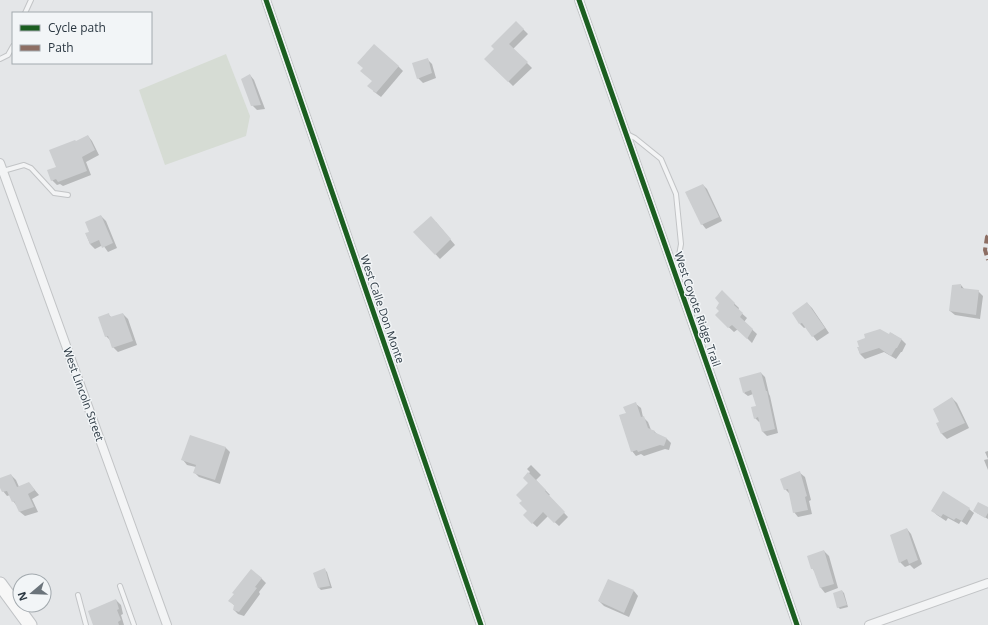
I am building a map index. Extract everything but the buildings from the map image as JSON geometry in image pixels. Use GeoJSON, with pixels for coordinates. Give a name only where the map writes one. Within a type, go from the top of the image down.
{"type":"FeatureCollection","features":[{"type":"Feature","properties":{"kind":"main road"},"geometry":{"type":"LineString","coordinates":[[0,584],[30,625]]}},
{"type":"Feature","properties":{"kind":"street","name":"West Calle Don Monte"},"geometry":{"type":"LineString","coordinates":[[266,0],[481,625]]}},
{"type":"Feature","properties":{"kind":"street","name":"West Coyote Ridge Trail"},"geometry":{"type":"LineString","coordinates":[[579,0],[797,625]]}},
{"type":"Feature","properties":{"kind":"street","name":"West Lincoln Street"},"geometry":{"type":"LineString","coordinates":[[1,167],[167,625]]}},
{"type":"Feature","properties":{"kind":"street"},"geometry":{"type":"LineString","coordinates":[[869,625],[988,583]]}},
{"type":"Feature","properties":{"kind":"lane"},"geometry":{"type":"LineString","coordinates":[[26,12],[32,0]]}},
{"type":"Feature","properties":{"kind":"lane"},"geometry":{"type":"LineString","coordinates":[[0,59],[8,55],[12,48]]}},
{"type":"Feature","properties":{"kind":"lane"},"geometry":{"type":"LineString","coordinates":[[626,133],[635,138],[661,159],[676,194],[681,244],[676,275]]}},
{"type":"Feature","properties":{"kind":"lane"},"geometry":{"type":"LineString","coordinates":[[1,167],[24,165],[31,168],[54,193],[68,196]]}},
{"type":"Feature","properties":{"kind":"lane"},"geometry":{"type":"LineString","coordinates":[[120,586],[134,625]]}},
{"type":"Feature","properties":{"kind":"lane"},"geometry":{"type":"LineString","coordinates":[[78,595],[86,625]]}},
{"type":"Feature","properties":{"kind":"shaded area"},"geometry":{"type":"Polygon","coordinates":[[[226,54],[250,116],[246,136],[165,165],[139,90],[226,54]]]}},
{"type":"Feature","properties":{"kind":"marked path"},"geometry":{"type":"LineString","coordinates":[[988,236],[985,250],[988,260]]}},
{"type":"Feature","properties":{"kind":"cycle path"},"geometry":{"type":"LineString","coordinates":[[266,0],[481,625]]}},
{"type":"Feature","properties":{"kind":"cycle path"},"geometry":{"type":"LineString","coordinates":[[579,0],[797,625]]}}]}
